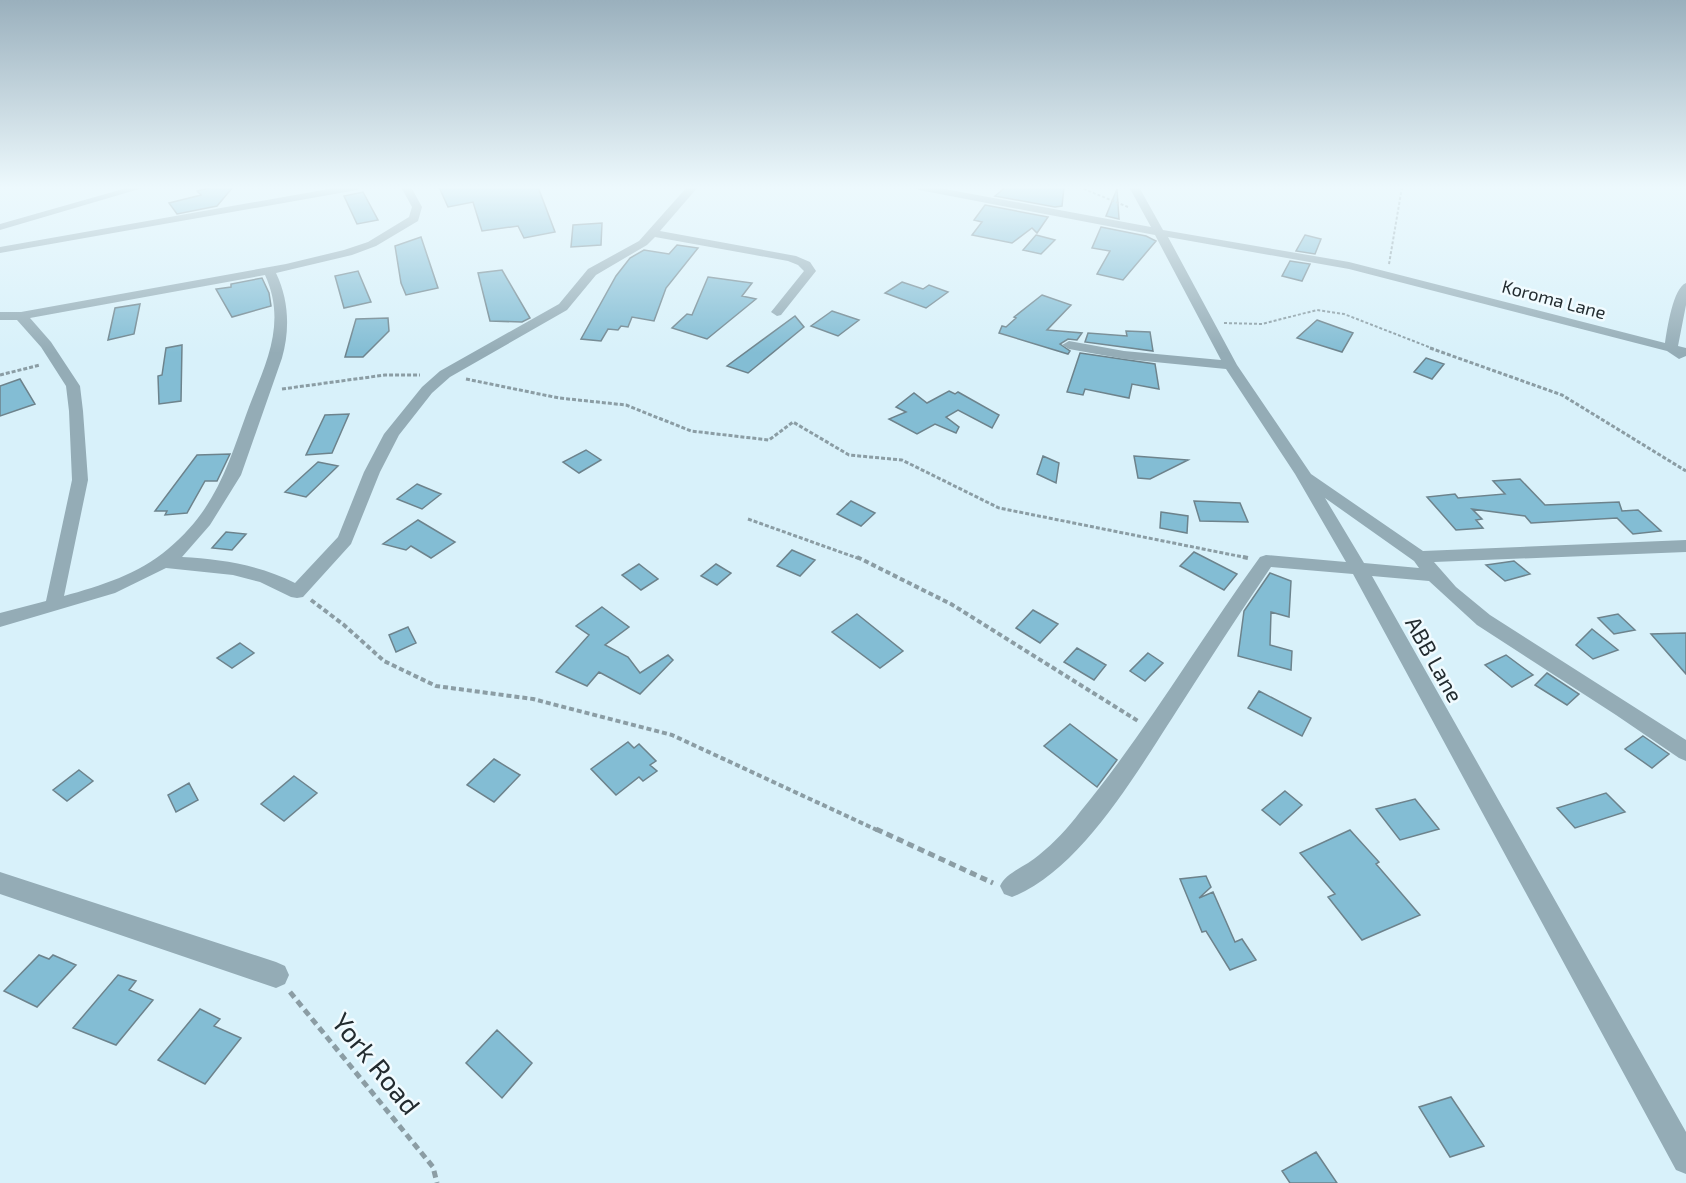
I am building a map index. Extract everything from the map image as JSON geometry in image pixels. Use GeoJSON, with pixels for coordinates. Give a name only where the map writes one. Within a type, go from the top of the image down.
{"type":"FeatureCollection","features":[{"type":"Feature","properties":{"kind":"street"},"geometry":{"type":"LineString","coordinates":[[0,250],[44,242]]}},
{"type":"Feature","properties":{"kind":"street"},"geometry":{"type":"LineString","coordinates":[[0,316],[21,316],[269,272],[348,254],[374,242]]}},
{"type":"Feature","properties":{"kind":"street"},"geometry":{"type":"LineString","coordinates":[[164,562],[202,563],[256,573],[275,579],[297,592],[333,556],[345,540],[372,472],[392,434],[413,406],[444,374],[550,316],[563,307],[592,272],[633,250],[643,242]]}},
{"type":"Feature","properties":{"kind":"street"},"geometry":{"type":"LineString","coordinates":[[704,242],[798,260],[807,266],[810,271],[777,312]]}},
{"type":"Feature","properties":{"kind":"street","name":"ABB Lane"},"geometry":{"type":"LineString","coordinates":[[1164,242],[1210,323],[1230,365],[1303,474],[1359,569],[1686,1160]]}},
{"type":"Feature","properties":{"kind":"street","name":"Koroma Lane"},"geometry":{"type":"LineString","coordinates":[[1224,242],[1305,256],[1388,274],[1686,352]]}},
{"type":"Feature","properties":{"kind":"street"},"geometry":{"type":"LineString","coordinates":[[0,620],[128,580],[164,562],[194,530],[234,473],[262,391],[279,351],[282,330],[273,279],[269,272]]}},
{"type":"Feature","properties":{"kind":"street"},"geometry":{"type":"LineString","coordinates":[[1686,287],[1676,315],[1671,348],[1686,361]]}},
{"type":"Feature","properties":{"kind":"street"},"geometry":{"type":"LineString","coordinates":[[21,316],[46,345],[72,386],[80,480],[54,604]]}},
{"type":"Feature","properties":{"kind":"street"},"geometry":{"type":"LineString","coordinates":[[1069,345],[1135,356],[1230,365]]}},
{"type":"Feature","properties":{"kind":"street"},"geometry":{"type":"LineString","coordinates":[[1303,474],[1420,557],[1459,603],[1487,624],[1637,717],[1686,752]]}},
{"type":"Feature","properties":{"kind":"street"},"geometry":{"type":"LineString","coordinates":[[1420,557],[1686,546]]}},
{"type":"Feature","properties":{"kind":"street"},"geometry":{"type":"LineString","coordinates":[[1012,886],[1029,878],[1069,842],[1089,819],[1154,731],[1266,561],[1433,575]]}},
{"type":"Feature","properties":{"kind":"street"},"geometry":{"type":"LineString","coordinates":[[0,883],[276,975]]}},
{"type":"Feature","properties":{"kind":"path"},"geometry":{"type":"LineString","coordinates":[[1388,274],[1393,242]]}},
{"type":"Feature","properties":{"kind":"path"},"geometry":{"type":"LineString","coordinates":[[1210,323],[1262,324],[1317,310],[1344,314],[1452,356],[1531,382],[1562,396],[1588,409],[1686,471]]}},
{"type":"Feature","properties":{"kind":"path"},"geometry":{"type":"LineString","coordinates":[[0,375],[56,361]]}},
{"type":"Feature","properties":{"kind":"path"},"geometry":{"type":"LineString","coordinates":[[262,391],[385,375],[444,374],[559,398],[626,405],[691,431],[769,440],[793,422],[849,455],[902,460],[999,508],[1266,561]]}},
{"type":"Feature","properties":{"kind":"path"},"geometry":{"type":"LineString","coordinates":[[748,519],[798,534],[886,570],[977,621],[1154,731]]}},
{"type":"Feature","properties":{"kind":"path"},"geometry":{"type":"LineString","coordinates":[[297,592],[344,625],[384,661],[409,675],[436,686],[533,699],[672,735],[996,885],[1012,886]]}},
{"type":"Feature","properties":{"kind":"path","name":"York Road"},"geometry":{"type":"LineString","coordinates":[[276,975],[433,1167],[437,1183]]}},
{"type":"Feature","properties":{"kind":"building"},"geometry":{"type":"Polygon","coordinates":[[[406,242],[423,242],[438,288],[406,295],[401,283],[395,246],[406,242]]]}},
{"type":"Feature","properties":{"kind":"building"},"geometry":{"type":"Polygon","coordinates":[[[571,242],[601,242],[601,245],[571,247],[571,242]]]}},
{"type":"Feature","properties":{"kind":"building"},"geometry":{"type":"Polygon","coordinates":[[[1030,242],[1053,242],[1041,254],[1023,250],[1030,242]]]}},
{"type":"Feature","properties":{"kind":"building"},"geometry":{"type":"Polygon","coordinates":[[[1094,242],[1155,242],[1123,280],[1097,274],[1110,251],[1092,248],[1094,242]]]}},
{"type":"Feature","properties":{"kind":"building"},"geometry":{"type":"Polygon","coordinates":[[[1301,242],[1320,242],[1315,254],[1296,251],[1301,242]]]}},
{"type":"Feature","properties":{"kind":"building"},"geometry":{"type":"Polygon","coordinates":[[[677,245],[698,248],[666,288],[654,321],[632,317],[628,327],[621,326],[618,330],[608,329],[601,341],[581,339],[616,276],[630,258],[644,250],[669,254],[677,245]]]}},
{"type":"Feature","properties":{"kind":"building"},"geometry":{"type":"Polygon","coordinates":[[[1290,261],[1310,264],[1302,281],[1282,276],[1290,261]]]}},
{"type":"Feature","properties":{"kind":"building"},"geometry":{"type":"Polygon","coordinates":[[[502,270],[530,318],[522,322],[490,321],[478,273],[502,270]]]}},
{"type":"Feature","properties":{"kind":"building"},"geometry":{"type":"Polygon","coordinates":[[[358,271],[371,302],[344,308],[335,276],[358,271]]]}},
{"type":"Feature","properties":{"kind":"building"},"geometry":{"type":"Polygon","coordinates":[[[708,277],[752,283],[742,296],[756,299],[707,339],[672,328],[687,314],[692,315],[708,277]]]}},
{"type":"Feature","properties":{"kind":"building"},"geometry":{"type":"Polygon","coordinates":[[[262,278],[269,293],[271,306],[232,317],[216,289],[262,278]]]}},
{"type":"Feature","properties":{"kind":"building"},"geometry":{"type":"Polygon","coordinates":[[[902,282],[923,289],[929,285],[948,292],[926,308],[885,293],[902,282]]]}},
{"type":"Feature","properties":{"kind":"building"},"geometry":{"type":"Polygon","coordinates":[[[1042,295],[1071,305],[1047,330],[1082,333],[1077,340],[1068,339],[1060,344],[1070,351],[1068,354],[999,333],[1002,326],[1006,327],[1016,318],[1014,317],[1042,295]]]}},
{"type":"Feature","properties":{"kind":"building"},"geometry":{"type":"Polygon","coordinates":[[[140,304],[134,334],[108,340],[115,308],[140,304]]]}},
{"type":"Feature","properties":{"kind":"building"},"geometry":{"type":"Polygon","coordinates":[[[832,311],[859,320],[838,336],[811,326],[832,311]]]}},
{"type":"Feature","properties":{"kind":"building"},"geometry":{"type":"Polygon","coordinates":[[[795,316],[804,327],[748,373],[727,366],[795,316]]]}},
{"type":"Feature","properties":{"kind":"building"},"geometry":{"type":"Polygon","coordinates":[[[388,318],[389,331],[363,357],[345,357],[356,319],[388,318]]]}},
{"type":"Feature","properties":{"kind":"building"},"geometry":{"type":"Polygon","coordinates":[[[1317,320],[1353,333],[1342,352],[1297,338],[1317,320]]]}},
{"type":"Feature","properties":{"kind":"building"},"geometry":{"type":"Polygon","coordinates":[[[1126,331],[1150,332],[1153,351],[1085,342],[1088,333],[1127,336],[1126,331]]]}},
{"type":"Feature","properties":{"kind":"building"},"geometry":{"type":"Polygon","coordinates":[[[182,345],[181,401],[159,404],[158,376],[162,375],[166,348],[182,345]]]}},
{"type":"Feature","properties":{"kind":"building"},"geometry":{"type":"Polygon","coordinates":[[[1080,353],[1155,364],[1159,389],[1132,384],[1129,398],[1085,389],[1083,395],[1067,392],[1080,353]]]}},
{"type":"Feature","properties":{"kind":"building"},"geometry":{"type":"Polygon","coordinates":[[[1426,358],[1444,364],[1432,379],[1414,372],[1426,358]]]}},
{"type":"Feature","properties":{"kind":"building"},"geometry":{"type":"Polygon","coordinates":[[[20,379],[35,404],[0,416],[0,386],[20,379]]]}},
{"type":"Feature","properties":{"kind":"building"},"geometry":{"type":"Polygon","coordinates":[[[949,391],[955,394],[958,392],[999,415],[992,428],[958,410],[946,417],[959,427],[956,433],[935,424],[917,434],[889,419],[906,412],[896,407],[914,393],[927,403],[949,391]]]}},
{"type":"Feature","properties":{"kind":"building"},"geometry":{"type":"Polygon","coordinates":[[[349,414],[332,453],[306,455],[325,415],[349,414]]]}},
{"type":"Feature","properties":{"kind":"building"},"geometry":{"type":"Polygon","coordinates":[[[586,450],[601,460],[579,473],[563,462],[586,450]]]}},
{"type":"Feature","properties":{"kind":"building"},"geometry":{"type":"Polygon","coordinates":[[[230,454],[217,481],[205,481],[187,513],[165,515],[167,511],[155,511],[197,455],[230,454]]]}},
{"type":"Feature","properties":{"kind":"building"},"geometry":{"type":"Polygon","coordinates":[[[1043,456],[1059,463],[1056,483],[1037,474],[1043,456]]]}},
{"type":"Feature","properties":{"kind":"building"},"geometry":{"type":"Polygon","coordinates":[[[1134,456],[1188,460],[1150,479],[1138,478],[1134,456]]]}},
{"type":"Feature","properties":{"kind":"building"},"geometry":{"type":"Polygon","coordinates":[[[318,462],[338,466],[306,497],[285,492],[318,462]]]}},
{"type":"Feature","properties":{"kind":"building"},"geometry":{"type":"Polygon","coordinates":[[[1520,479],[1545,505],[1619,502],[1622,511],[1638,510],[1661,531],[1633,534],[1617,518],[1531,523],[1525,516],[1472,509],[1482,519],[1476,520],[1483,528],[1456,530],[1427,497],[1455,494],[1458,498],[1505,494],[1493,481],[1520,479]]]}},
{"type":"Feature","properties":{"kind":"building"},"geometry":{"type":"Polygon","coordinates":[[[417,484],[441,494],[422,509],[397,499],[417,484]]]}},
{"type":"Feature","properties":{"kind":"building"},"geometry":{"type":"Polygon","coordinates":[[[851,501],[875,513],[861,526],[837,514],[851,501]]]}},
{"type":"Feature","properties":{"kind":"building"},"geometry":{"type":"Polygon","coordinates":[[[1194,501],[1240,503],[1248,522],[1200,521],[1194,501]]]}},
{"type":"Feature","properties":{"kind":"building"},"geometry":{"type":"Polygon","coordinates":[[[1161,512],[1188,516],[1187,533],[1160,528],[1161,512]]]}},
{"type":"Feature","properties":{"kind":"building"},"geometry":{"type":"Polygon","coordinates":[[[418,520],[455,542],[431,558],[411,546],[406,550],[383,544],[418,520]]]}},
{"type":"Feature","properties":{"kind":"building"},"geometry":{"type":"Polygon","coordinates":[[[226,532],[246,534],[232,550],[212,548],[226,532]]]}},
{"type":"Feature","properties":{"kind":"building"},"geometry":{"type":"Polygon","coordinates":[[[792,550],[815,560],[800,576],[777,566],[792,550]]]}},
{"type":"Feature","properties":{"kind":"building"},"geometry":{"type":"Polygon","coordinates":[[[1194,552],[1237,574],[1224,590],[1180,566],[1194,552]]]}},
{"type":"Feature","properties":{"kind":"building"},"geometry":{"type":"Polygon","coordinates":[[[1514,561],[1530,574],[1505,581],[1486,565],[1514,561]]]}},
{"type":"Feature","properties":{"kind":"building"},"geometry":{"type":"Polygon","coordinates":[[[639,564],[658,579],[641,590],[622,575],[639,564]]]}},
{"type":"Feature","properties":{"kind":"building"},"geometry":{"type":"Polygon","coordinates":[[[716,564],[731,573],[717,585],[701,576],[716,564]]]}},
{"type":"Feature","properties":{"kind":"building"},"geometry":{"type":"Polygon","coordinates":[[[1270,573],[1291,581],[1289,617],[1271,612],[1270,645],[1292,651],[1291,670],[1238,656],[1244,611],[1270,573]]]}},
{"type":"Feature","properties":{"kind":"building"},"geometry":{"type":"Polygon","coordinates":[[[602,607],[629,627],[605,645],[628,657],[640,673],[668,655],[673,660],[640,694],[599,672],[587,686],[556,672],[589,635],[576,626],[602,607]]]}},
{"type":"Feature","properties":{"kind":"building"},"geometry":{"type":"Polygon","coordinates":[[[1033,610],[1058,624],[1040,643],[1016,628],[1033,610]]]}},
{"type":"Feature","properties":{"kind":"building"},"geometry":{"type":"Polygon","coordinates":[[[857,614],[903,651],[880,668],[832,632],[857,614]]]}},
{"type":"Feature","properties":{"kind":"building"},"geometry":{"type":"Polygon","coordinates":[[[1618,614],[1635,630],[1614,634],[1598,618],[1618,614]]]}},
{"type":"Feature","properties":{"kind":"building"},"geometry":{"type":"Polygon","coordinates":[[[408,627],[416,643],[396,652],[389,635],[408,627]]]}},
{"type":"Feature","properties":{"kind":"building"},"geometry":{"type":"Polygon","coordinates":[[[1592,629],[1618,650],[1593,659],[1576,645],[1592,629]]]}},
{"type":"Feature","properties":{"kind":"building"},"geometry":{"type":"Polygon","coordinates":[[[1686,633],[1686,674],[1651,634],[1686,633]]]}},
{"type":"Feature","properties":{"kind":"building"},"geometry":{"type":"Polygon","coordinates":[[[240,643],[254,653],[232,668],[217,658],[240,643]]]}},
{"type":"Feature","properties":{"kind":"building"},"geometry":{"type":"Polygon","coordinates":[[[1077,648],[1106,665],[1094,680],[1064,662],[1077,648]]]}},
{"type":"Feature","properties":{"kind":"building"},"geometry":{"type":"Polygon","coordinates":[[[1148,653],[1163,663],[1145,681],[1130,671],[1148,653]]]}},
{"type":"Feature","properties":{"kind":"building"},"geometry":{"type":"Polygon","coordinates":[[[1506,655],[1533,675],[1512,687],[1485,665],[1506,655]]]}},
{"type":"Feature","properties":{"kind":"building"},"geometry":{"type":"Polygon","coordinates":[[[1547,673],[1579,694],[1567,705],[1535,685],[1547,673]]]}},
{"type":"Feature","properties":{"kind":"building"},"geometry":{"type":"Polygon","coordinates":[[[1259,691],[1311,718],[1302,736],[1248,708],[1259,691]]]}},
{"type":"Feature","properties":{"kind":"building"},"geometry":{"type":"Polygon","coordinates":[[[1070,724],[1117,760],[1097,787],[1044,746],[1070,724]]]}},
{"type":"Feature","properties":{"kind":"building"},"geometry":{"type":"Polygon","coordinates":[[[1643,736],[1669,754],[1652,768],[1625,749],[1643,736]]]}},
{"type":"Feature","properties":{"kind":"building"},"geometry":{"type":"Polygon","coordinates":[[[628,742],[634,748],[639,744],[656,761],[650,765],[657,771],[643,781],[639,777],[616,795],[591,769],[628,742]]]}},
{"type":"Feature","properties":{"kind":"building"},"geometry":{"type":"Polygon","coordinates":[[[494,759],[520,775],[494,802],[467,785],[494,759]]]}},
{"type":"Feature","properties":{"kind":"building"},"geometry":{"type":"Polygon","coordinates":[[[79,770],[93,781],[67,801],[53,790],[79,770]]]}},
{"type":"Feature","properties":{"kind":"building"},"geometry":{"type":"Polygon","coordinates":[[[294,776],[317,793],[284,821],[261,804],[294,776]]]}},
{"type":"Feature","properties":{"kind":"building"},"geometry":{"type":"Polygon","coordinates":[[[189,783],[198,800],[176,812],[168,795],[189,783]]]}},
{"type":"Feature","properties":{"kind":"building"},"geometry":{"type":"Polygon","coordinates":[[[1285,791],[1302,805],[1280,825],[1262,810],[1285,791]]]}},
{"type":"Feature","properties":{"kind":"building"},"geometry":{"type":"Polygon","coordinates":[[[1606,793],[1625,812],[1575,828],[1557,808],[1606,793]]]}},
{"type":"Feature","properties":{"kind":"building"},"geometry":{"type":"Polygon","coordinates":[[[1415,799],[1439,829],[1400,840],[1376,809],[1415,799]]]}},
{"type":"Feature","properties":{"kind":"building"},"geometry":{"type":"Polygon","coordinates":[[[1350,830],[1379,862],[1376,864],[1420,915],[1362,940],[1328,897],[1335,894],[1300,853],[1350,830]]]}},
{"type":"Feature","properties":{"kind":"building"},"geometry":{"type":"Polygon","coordinates":[[[1206,876],[1211,887],[1199,898],[1213,892],[1235,942],[1242,939],[1256,960],[1230,970],[1206,931],[1202,932],[1180,879],[1206,876]]]}},
{"type":"Feature","properties":{"kind":"building"},"geometry":{"type":"Polygon","coordinates":[[[39,955],[49,959],[53,955],[76,965],[37,1007],[4,991],[39,955]]]}},
{"type":"Feature","properties":{"kind":"building"},"geometry":{"type":"Polygon","coordinates":[[[118,975],[136,981],[129,990],[153,1000],[116,1045],[73,1028],[118,975]]]}},
{"type":"Feature","properties":{"kind":"building"},"geometry":{"type":"Polygon","coordinates":[[[200,1009],[220,1019],[214,1026],[241,1038],[205,1084],[158,1060],[200,1009]]]}},
{"type":"Feature","properties":{"kind":"building"},"geometry":{"type":"Polygon","coordinates":[[[497,1030],[532,1063],[502,1098],[466,1063],[497,1030]]]}},
{"type":"Feature","properties":{"kind":"building"},"geometry":{"type":"Polygon","coordinates":[[[1451,1097],[1484,1146],[1450,1157],[1419,1107],[1451,1097]]]}},
{"type":"Feature","properties":{"kind":"building"},"geometry":{"type":"Polygon","coordinates":[[[1316,1152],[1337,1183],[1290,1183],[1282,1171],[1316,1152]]]}}]}
